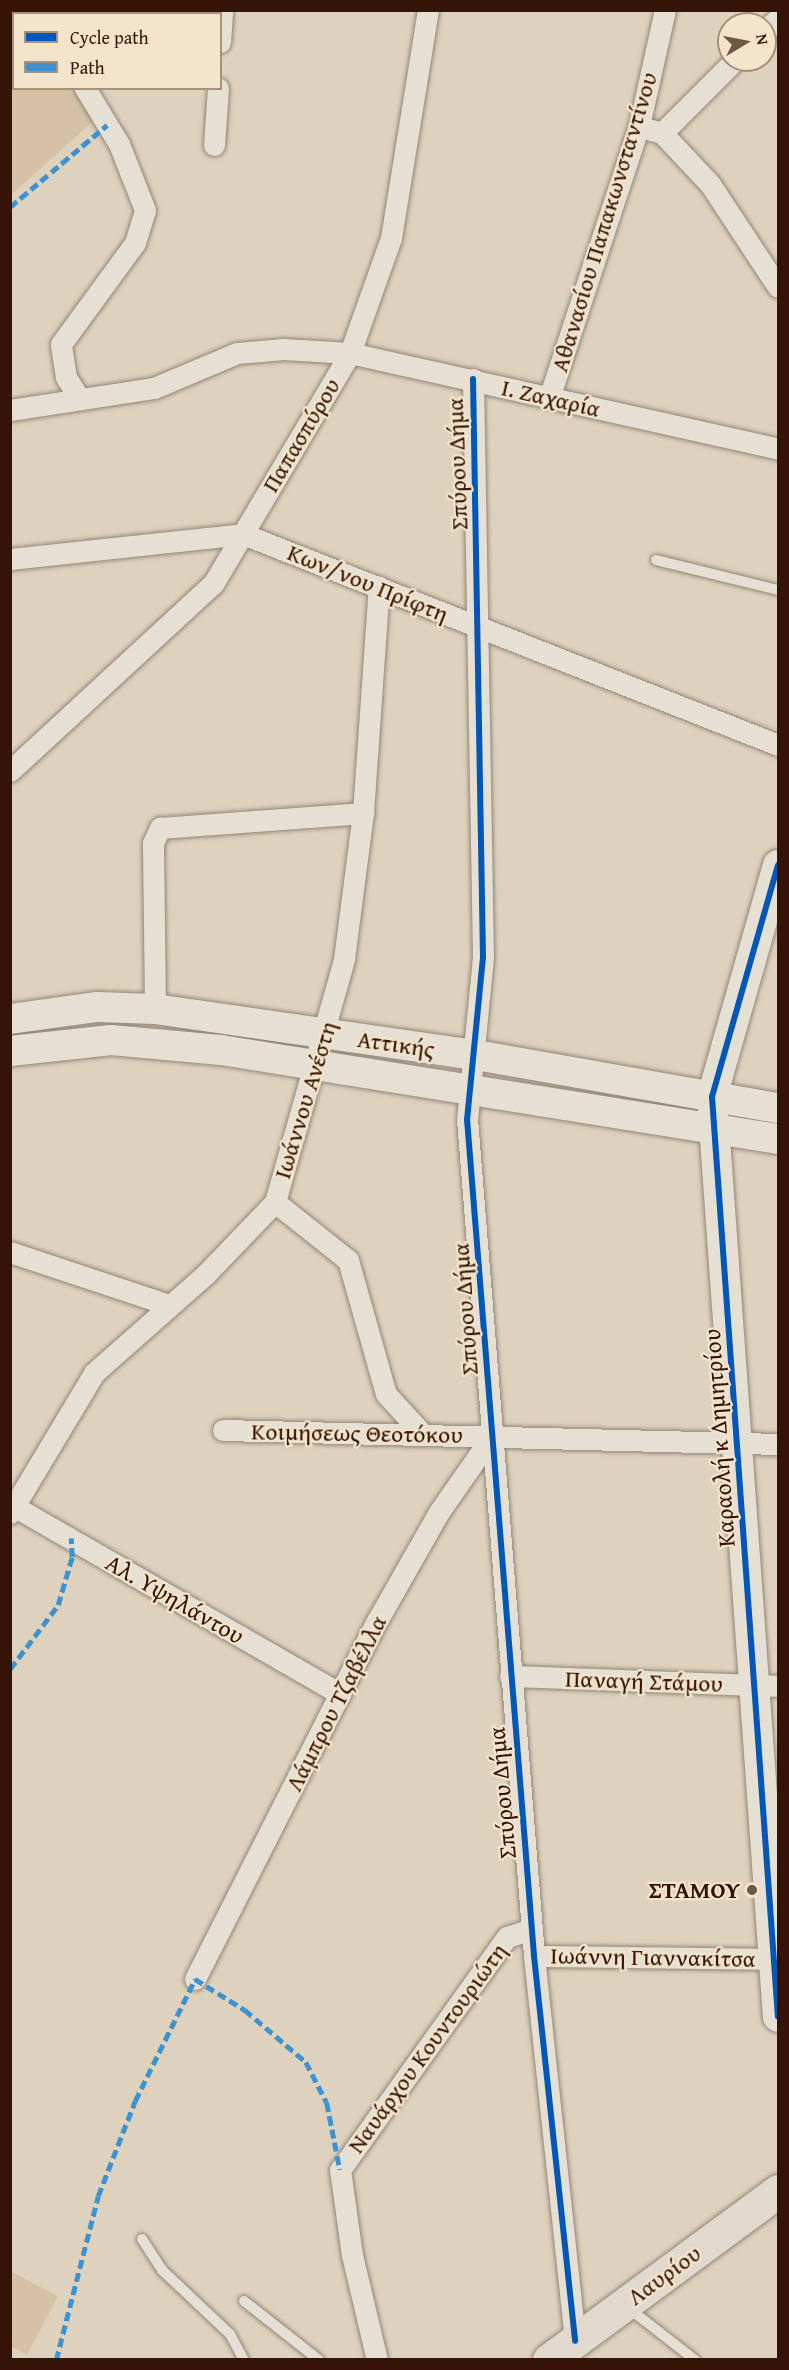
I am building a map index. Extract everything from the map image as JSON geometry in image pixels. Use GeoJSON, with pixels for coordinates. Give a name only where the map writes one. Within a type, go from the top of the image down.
{"type":"FeatureCollection","features":[{"type":"Feature","properties":{"kind":"main road","name":"Λαυρίου"},"geometry":{"type":"LineString","coordinates":[[549,2360],[778,2191]]}},
{"type":"Feature","properties":{"kind":"street","name":"Παπασπύρου"},"geometry":{"type":"LineString","coordinates":[[10,771],[213,584],[350,353],[391,238],[429,10]]}},
{"type":"Feature","properties":{"kind":"street","name":"Αθανασίου Παπακωνσταντίνου"},"geometry":{"type":"LineString","coordinates":[[549,398],[639,126],[665,10]]}},
{"type":"Feature","properties":{"kind":"street"},"geometry":{"type":"LineString","coordinates":[[662,133],[723,72]]}},
{"type":"Feature","properties":{"kind":"street"},"geometry":{"type":"LineString","coordinates":[[79,398],[66,377],[62,344],[135,243],[145,210],[119,144],[86,90]]}},
{"type":"Feature","properties":{"kind":"street"},"geometry":{"type":"LineString","coordinates":[[214,145],[218,90]]}},
{"type":"Feature","properties":{"kind":"street"},"geometry":{"type":"LineString","coordinates":[[639,126],[662,133],[710,184],[778,287]]}},
{"type":"Feature","properties":{"kind":"street","name":"Ι. Ζαχαρία"},"geometry":{"type":"LineString","coordinates":[[10,410],[154,388],[255,349],[350,353],[778,449]]}},
{"type":"Feature","properties":{"kind":"street","name":"Σπύρου Δήμα"},"geometry":{"type":"LineString","coordinates":[[473,379],[480,627],[483,957],[476,1055],[470,1091],[492,1436],[531,1929],[575,2341]]}},
{"type":"Feature","properties":{"kind":"street","name":"Κων/νου Πρίφτη"},"geometry":{"type":"LineString","coordinates":[[10,559],[243,534],[778,745]]}},
{"type":"Feature","properties":{"kind":"street","name":"Ιωάννου Ανέστη"},"geometry":{"type":"LineString","coordinates":[[12,1508],[94,1373],[169,1305],[275,1202],[326,1033],[344,959],[363,813],[379,588]]}},
{"type":"Feature","properties":{"kind":"street"},"geometry":{"type":"LineString","coordinates":[[155,1009],[153,843],[160,828],[363,813]]}},
{"type":"Feature","properties":{"kind":"street","name":"Καραολή κ Δημητρίου"},"geometry":{"type":"LineString","coordinates":[[778,865],[712,1097],[736,1443],[767,1686],[773,1959],[778,2017]]}},
{"type":"Feature","properties":{"kind":"street","name":"Αττικής"},"geometry":{"type":"LineString","coordinates":[[10,1019],[97,1007],[155,1009],[476,1055],[778,1108]]}},
{"type":"Feature","properties":{"kind":"street","name":"Αττικής"},"geometry":{"type":"LineString","coordinates":[[10,1051],[111,1041],[316,1066],[778,1139]]}},
{"type":"Feature","properties":{"kind":"street"},"geometry":{"type":"LineString","coordinates":[[275,1202],[348,1260],[386,1394],[420,1432]]}},
{"type":"Feature","properties":{"kind":"street"},"geometry":{"type":"LineString","coordinates":[[10,1252],[169,1305]]}},
{"type":"Feature","properties":{"kind":"street","name":"Κοιμήσεως Θεοτόκου"},"geometry":{"type":"LineString","coordinates":[[223,1430],[420,1432],[778,1444]]}},
{"type":"Feature","properties":{"kind":"street","name":"Λάμπρου Τζαβέλλα"},"geometry":{"type":"LineString","coordinates":[[195,1979],[340,1694],[439,1512],[492,1436]]}},
{"type":"Feature","properties":{"kind":"street","name":"Αλ. Υψηλάντου"},"geometry":{"type":"LineString","coordinates":[[12,1508],[340,1694]]}},
{"type":"Feature","properties":{"kind":"street","name":"Παναγή Στάμου"},"geometry":{"type":"LineString","coordinates":[[510,1676],[767,1686]]}},
{"type":"Feature","properties":{"kind":"street","name":"Ναυάρχου Κουντουριώτη"},"geometry":{"type":"LineString","coordinates":[[376,2360],[352,2255],[340,2170],[507,1937],[531,1929]]}},
{"type":"Feature","properties":{"kind":"street","name":"Ιωάννη Γιαννακίτσα"},"geometry":{"type":"LineString","coordinates":[[534,1956],[773,1959]]}},
{"type":"Feature","properties":{"kind":"lane"},"geometry":{"type":"LineString","coordinates":[[656,560],[778,590]]}},
{"type":"Feature","properties":{"kind":"lane"},"geometry":{"type":"LineString","coordinates":[[142,2239],[162,2270],[230,2334],[244,2360]]}},
{"type":"Feature","properties":{"kind":"lane"},"geometry":{"type":"LineString","coordinates":[[244,2301],[319,2360]]}},
{"type":"Feature","properties":{"kind":"lane"},"geometry":{"type":"LineString","coordinates":[[625,2304],[695,2360]]}},
{"type":"Feature","properties":{"kind":"shaded area"},"geometry":{"type":"Polygon","coordinates":[[[11,11],[39,12],[12,12],[12,90],[83,90],[97,118],[11,195],[11,11]]]}},
{"type":"Feature","properties":{"kind":"shaded area"},"geometry":{"type":"Polygon","coordinates":[[[10,2271],[58,2296],[27,2355],[11,2346],[10,2271]]]}},
{"type":"Feature","properties":{"kind":"marked path"},"geometry":{"type":"LineString","coordinates":[[10,207],[107,125]]}},
{"type":"Feature","properties":{"kind":"marked path"},"geometry":{"type":"LineString","coordinates":[[10,1669],[58,1605],[72,1557],[71,1538]]}},
{"type":"Feature","properties":{"kind":"marked path"},"geometry":{"type":"LineString","coordinates":[[56,2360],[98,2196],[135,2101],[195,1979],[245,2010],[306,2062],[327,2103],[340,2170]]}},
{"type":"Feature","properties":{"kind":"cycle path"},"geometry":{"type":"LineString","coordinates":[[473,379],[483,957],[467,1119],[534,1956],[575,2341]]}},
{"type":"Feature","properties":{"kind":"cycle path"},"geometry":{"type":"LineString","coordinates":[[778,865],[712,1097],[778,2017]]}},
{"type":"Feature","properties":{"kind":"place","name":"ΣΤΑΜΟΥ"},"geometry":{"type":"Point","coordinates":[752,1890]}}]}
